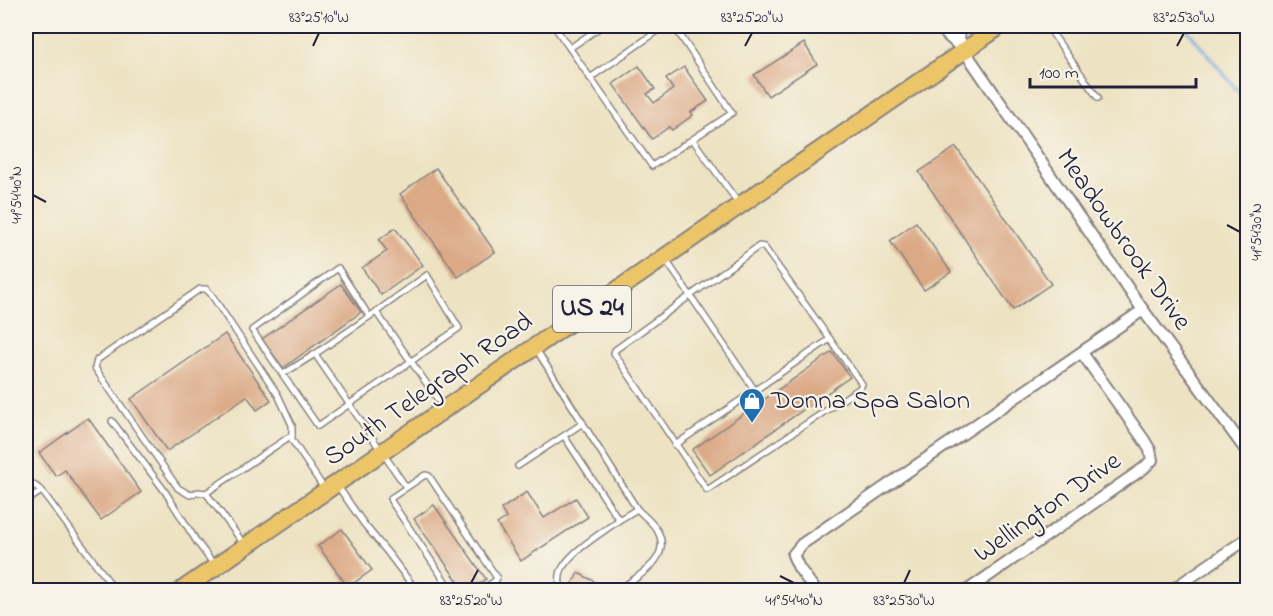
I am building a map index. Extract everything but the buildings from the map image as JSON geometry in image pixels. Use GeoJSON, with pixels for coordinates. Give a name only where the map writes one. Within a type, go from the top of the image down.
{"type":"FeatureCollection","features":[{"type":"Feature","properties":{"kind":"main road","name":"South Telegraph Road"},"geometry":{"type":"LineString","coordinates":[[182,591],[1000,26]]}},
{"type":"Feature","properties":{"kind":"street"},"geometry":{"type":"LineString","coordinates":[[940,26],[964,50]]}},
{"type":"Feature","properties":{"kind":"street"},"geometry":{"type":"LineString","coordinates":[[954,26],[964,50]]}},
{"type":"Feature","properties":{"kind":"street","name":"Meadowbrook Drive"},"geometry":{"type":"LineString","coordinates":[[964,50],[1143,310],[1248,453]]}},
{"type":"Feature","properties":{"kind":"street"},"geometry":{"type":"LineString","coordinates":[[815,591],[793,555],[802,544],[1143,310]]}},
{"type":"Feature","properties":{"kind":"street","name":"Wellington Drive"},"geometry":{"type":"LineString","coordinates":[[968,591],[1144,468],[1152,460],[1150,450],[1144,440],[1082,353]]}},
{"type":"Feature","properties":{"kind":"street"},"geometry":{"type":"LineString","coordinates":[[1172,591],[1248,538]]}},
{"type":"Feature","properties":{"kind":"lane"},"geometry":{"type":"LineString","coordinates":[[554,26],[652,166],[732,113],[674,26]]}},
{"type":"Feature","properties":{"kind":"lane"},"geometry":{"type":"LineString","coordinates":[[570,48],[602,26]]}},
{"type":"Feature","properties":{"kind":"lane"},"geometry":{"type":"LineString","coordinates":[[590,78],[665,26]]}},
{"type":"Feature","properties":{"kind":"lane"},"geometry":{"type":"LineString","coordinates":[[1047,26],[1098,98]]}},
{"type":"Feature","properties":{"kind":"lane"},"geometry":{"type":"LineString","coordinates":[[693,140],[740,206]]}},
{"type":"Feature","properties":{"kind":"lane"},"geometry":{"type":"LineString","coordinates":[[762,246],[862,384],[709,490],[705,489],[614,353],[615,350],[691,297],[762,246]]}},
{"type":"Feature","properties":{"kind":"lane"},"geometry":{"type":"LineString","coordinates":[[665,258],[754,389]]}},
{"type":"Feature","properties":{"kind":"lane"},"geometry":{"type":"LineString","coordinates":[[283,374],[315,354],[376,312],[427,275],[459,328],[318,426],[252,330],[338,268],[369,316]]}},
{"type":"Feature","properties":{"kind":"lane"},"geometry":{"type":"LineString","coordinates":[[292,435],[206,493],[198,492],[190,495],[178,488],[95,368],[97,360],[200,289],[206,290],[211,294],[278,395],[292,424],[292,435],[292,440],[388,553],[416,591]]}},
{"type":"Feature","properties":{"kind":"lane"},"geometry":{"type":"LineString","coordinates":[[376,312],[445,409]]}},
{"type":"Feature","properties":{"kind":"lane"},"geometry":{"type":"LineString","coordinates":[[675,445],[830,339]]}},
{"type":"Feature","properties":{"kind":"lane"},"geometry":{"type":"LineString","coordinates":[[536,347],[637,509],[655,527],[661,537],[660,550],[655,562],[618,591]]}},
{"type":"Feature","properties":{"kind":"lane"},"geometry":{"type":"LineString","coordinates":[[315,354],[406,487]]}},
{"type":"Feature","properties":{"kind":"lane"},"geometry":{"type":"LineString","coordinates":[[112,421],[164,490],[216,567]]}},
{"type":"Feature","properties":{"kind":"lane"},"geometry":{"type":"LineString","coordinates":[[518,466],[583,423]]}},
{"type":"Feature","properties":{"kind":"lane"},"geometry":{"type":"LineString","coordinates":[[564,436],[619,520]]}},
{"type":"Feature","properties":{"kind":"lane"},"geometry":{"type":"LineString","coordinates":[[451,591],[391,501],[391,498],[425,475],[429,476],[497,578],[481,591]]}},
{"type":"Feature","properties":{"kind":"lane"},"geometry":{"type":"LineString","coordinates":[[26,479],[42,491],[115,591]]}},
{"type":"Feature","properties":{"kind":"lane"},"geometry":{"type":"LineString","coordinates":[[26,501],[42,491]]}},
{"type":"Feature","properties":{"kind":"lane"},"geometry":{"type":"LineString","coordinates":[[206,493],[246,546]]}},
{"type":"Feature","properties":{"kind":"lane"},"geometry":{"type":"LineString","coordinates":[[560,591],[559,579],[562,568],[572,556],[637,509]]}},
{"type":"Feature","properties":{"kind":"waterway"},"geometry":{"type":"LineString","coordinates":[[1184,26],[1248,103]]}},
{"type":"Feature","properties":{"kind":"place","name":"Donna Spa Salon"},"geometry":{"type":"Point","coordinates":[752,424]}}]}
